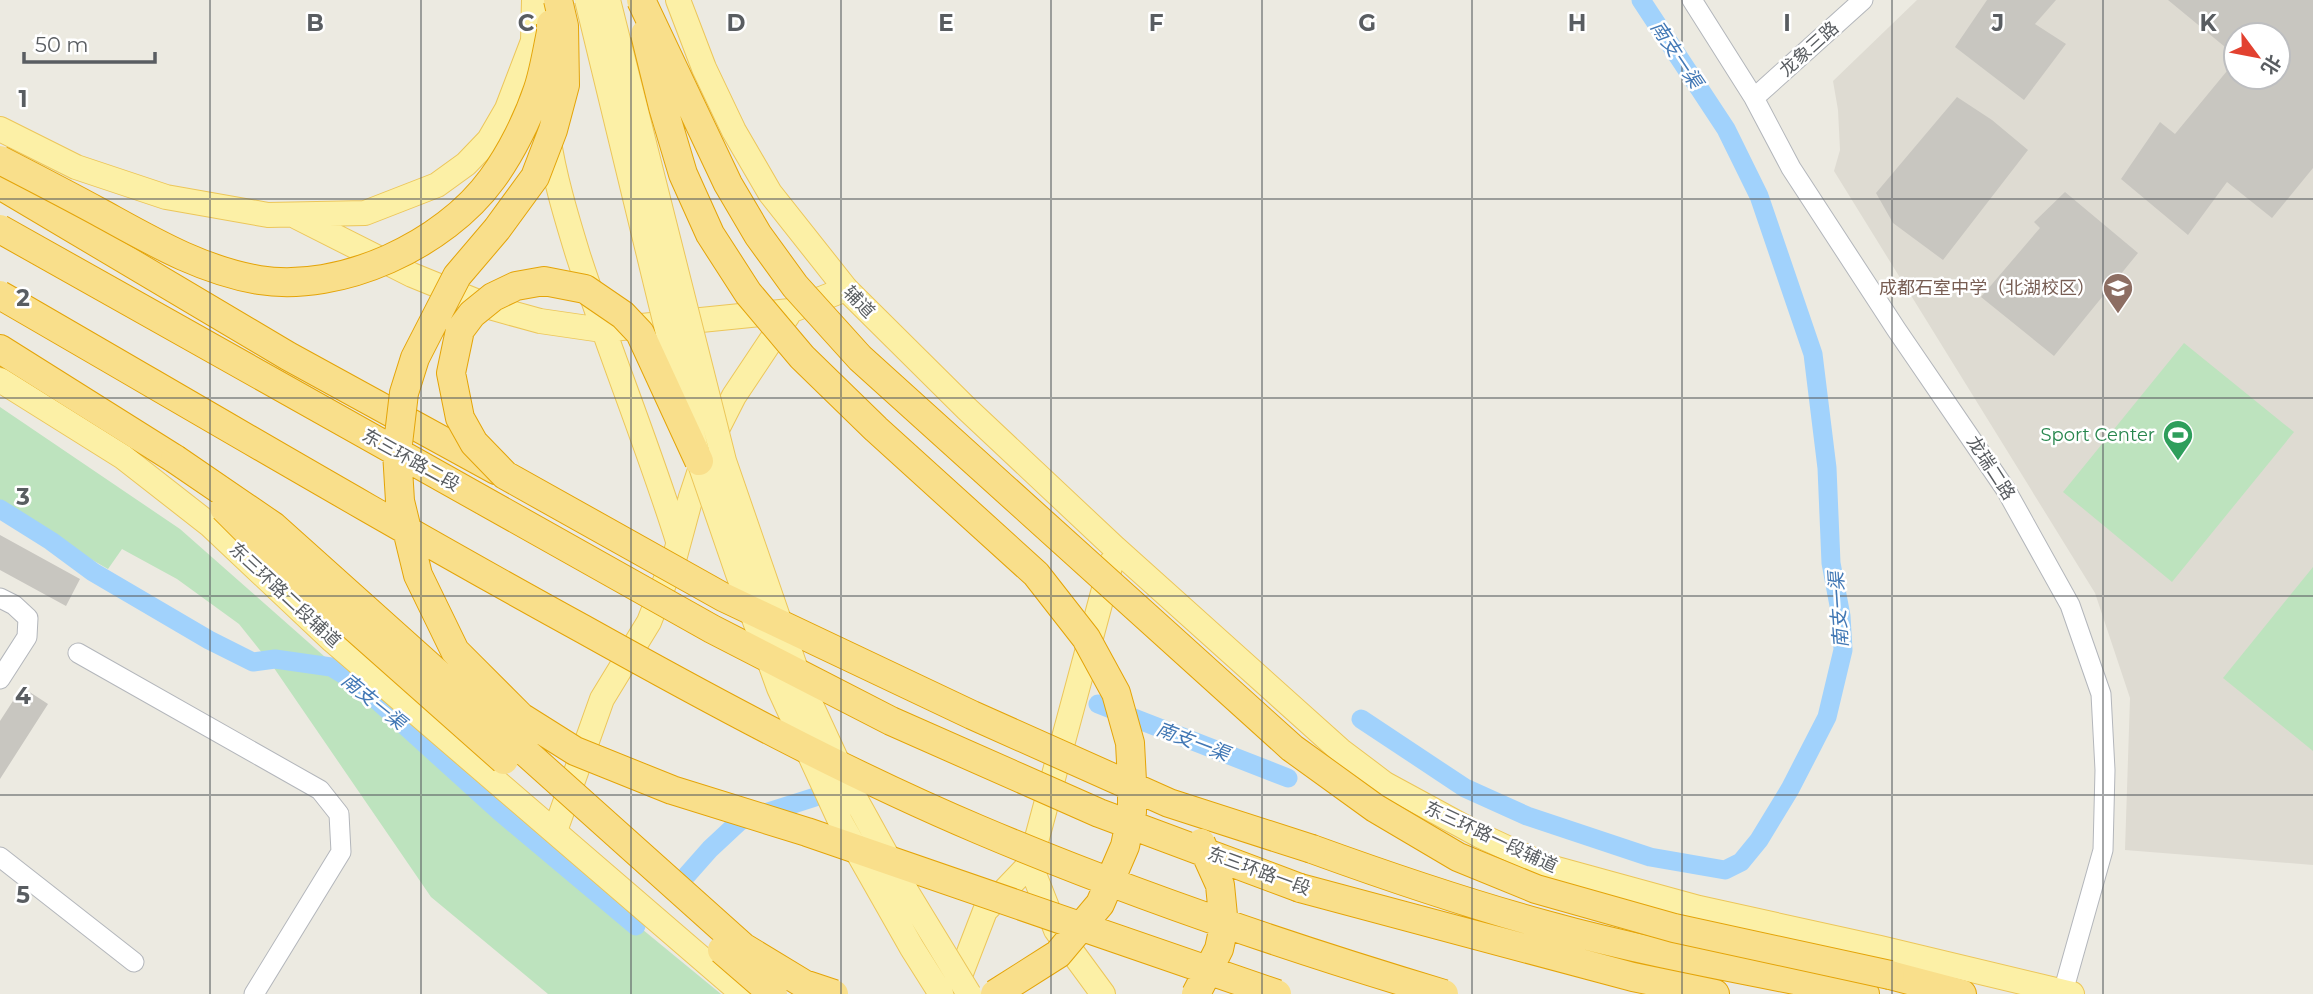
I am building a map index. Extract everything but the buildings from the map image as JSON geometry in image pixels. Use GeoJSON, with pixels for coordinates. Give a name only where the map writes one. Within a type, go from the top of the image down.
{"type":"FeatureCollection","features":[{"type":"Feature","properties":{"kind":"highway"},"geometry":{"type":"LineString","coordinates":[[0,160],[166,249],[216,268],[260,280],[306,281],[350,273],[400,255],[452,220],[492,180],[517,137],[538,89],[551,32],[551,0]]}},
{"type":"Feature","properties":{"kind":"highway"},"geometry":{"type":"LineString","coordinates":[[558,0],[564,26],[565,85],[553,130],[535,177],[497,229],[457,276],[415,358],[404,393],[397,452],[400,502],[418,575],[455,651],[521,717],[575,751],[672,790],[820,837],[1278,994]]}},
{"type":"Feature","properties":{"kind":"highway"},"geometry":{"type":"LineString","coordinates":[[639,0],[728,184],[758,235],[795,286],[870,367],[1292,748],[1374,808],[1446,850],[1536,889],[1674,928],[1890,975],[1962,994]]}},
{"type":"Feature","properties":{"kind":"highway"},"geometry":{"type":"LineString","coordinates":[[639,0],[663,107],[683,174],[710,234],[748,293],[811,366],[876,429],[1036,574],[1086,638],[1116,693],[1130,743],[1132,812],[1125,846],[1100,904],[1058,954],[995,994]]}},
{"type":"Feature","properties":{"kind":"highway"},"geometry":{"type":"LineString","coordinates":[[0,185],[288,356],[723,597],[875,666],[984,720],[1169,803],[1312,849],[1427,890],[1548,926],[1865,994]]}},
{"type":"Feature","properties":{"kind":"highway","name":"东三环路二段"},"geometry":{"type":"LineString","coordinates":[[0,229],[712,629],[824,687]]}},
{"type":"Feature","properties":{"kind":"highway"},"geometry":{"type":"LineString","coordinates":[[505,475],[474,443],[460,418],[451,373],[460,330],[472,314],[493,297],[516,286],[544,281],[585,289],[623,315],[640,333],[699,461]]}},
{"type":"Feature","properties":{"kind":"highway"},"geometry":{"type":"LineString","coordinates":[[0,295],[479,572],[754,724],[977,829],[1148,897],[1292,947],[1444,994]]}},
{"type":"Feature","properties":{"kind":"highway"},"geometry":{"type":"LineString","coordinates":[[0,349],[176,459],[273,526],[743,947],[804,984],[834,994]]}},
{"type":"Feature","properties":{"kind":"highway"},"geometry":{"type":"LineString","coordinates":[[176,459],[267,550],[773,994]]}},
{"type":"Feature","properties":{"kind":"highway","name":"东三环路一段"},"geometry":{"type":"LineString","coordinates":[[824,687],[891,721],[1099,813],[1300,888],[1633,977],[1715,994]]}},
{"type":"Feature","properties":{"kind":"highway"},"geometry":{"type":"LineString","coordinates":[[1169,803],[1200,842],[1220,885],[1224,926],[1219,949],[1196,994]]}},
{"type":"Feature","properties":{"kind":"main road"},"geometry":{"type":"LineString","coordinates":[[534,0],[533,41],[551,159],[602,330],[664,495],[678,541]]}},
{"type":"Feature","properties":{"kind":"main road"},"geometry":{"type":"LineString","coordinates":[[587,0],[699,461],[785,700],[841,823],[941,994]]}},
{"type":"Feature","properties":{"kind":"main road"},"geometry":{"type":"LineString","coordinates":[[608,0],[724,461],[800,681],[850,789],[908,894],[969,994]]}},
{"type":"Feature","properties":{"kind":"main road","name":"辅道"},"geometry":{"type":"LineString","coordinates":[[678,0],[734,131],[770,193],[846,289],[967,409],[1115,548]]}},
{"type":"Feature","properties":{"kind":"main road"},"geometry":{"type":"LineString","coordinates":[[0,128],[76,167],[166,197],[255,213],[295,216],[365,213],[437,185],[466,164],[489,140],[507,109],[533,41]]}},
{"type":"Feature","properties":{"kind":"main road"},"geometry":{"type":"LineString","coordinates":[[295,216],[412,275],[494,308],[540,321],[602,330],[790,311],[846,289]]}},
{"type":"Feature","properties":{"kind":"main road"},"geometry":{"type":"LineString","coordinates":[[555,831],[602,699],[649,622],[675,556],[707,449],[734,396],[790,311]]}},
{"type":"Feature","properties":{"kind":"main road","name":"东三环路二段辅道"},"geometry":{"type":"LineString","coordinates":[[0,380],[124,457],[210,525],[333,641],[736,988]]}},
{"type":"Feature","properties":{"kind":"main road"},"geometry":{"type":"LineString","coordinates":[[953,994],[985,911],[1030,864],[1115,548]]}},
{"type":"Feature","properties":{"kind":"main road","name":"东三环路一段辅道"},"geometry":{"type":"LineString","coordinates":[[1115,548],[1340,750],[1385,785],[1479,835],[1546,866],[1699,908],[2067,993]]}},
{"type":"Feature","properties":{"kind":"main road"},"geometry":{"type":"LineString","coordinates":[[1030,864],[1056,930],[1103,994]]}},
{"type":"Feature","properties":{"kind":"main road"},"geometry":{"type":"LineString","coordinates":[[736,988],[787,994]]}},
{"type":"Feature","properties":{"kind":"street","name":"龙瑞二路"},"geometry":{"type":"LineString","coordinates":[[1692,0],[1754,98],[1791,168],[2006,490],[2070,605],[2102,694],[2105,770],[2102,850],[2067,993]]}},
{"type":"Feature","properties":{"kind":"street","name":"龙象三路"},"geometry":{"type":"LineString","coordinates":[[1754,98],[1863,0]]}},
{"type":"Feature","properties":{"kind":"street"},"geometry":{"type":"LineString","coordinates":[[0,598],[14,605],[29,618],[27,637],[0,679]]}},
{"type":"Feature","properties":{"kind":"street"},"geometry":{"type":"LineString","coordinates":[[78,653],[320,790],[339,814],[341,852],[254,994]]}},
{"type":"Feature","properties":{"kind":"street"},"geometry":{"type":"LineString","coordinates":[[1,861],[134,962]]}},
{"type":"Feature","properties":{"kind":"shaded area","name":"成都石室中学（北湖校区）"},"geometry":{"type":"Polygon","coordinates":[[[1917,0],[2313,0],[2313,865],[2125,850],[2130,698],[2095,593],[1834,171],[1840,150],[1833,81],[1917,0]]]}},
{"type":"Feature","properties":{"kind":"green space","name":"Sport Center"},"geometry":{"type":"Polygon","coordinates":[[[2184,343],[2294,432],[2172,582],[2063,492],[2184,343]]]}},
{"type":"Feature","properties":{"kind":"green space"},"geometry":{"type":"Polygon","coordinates":[[[0,407],[180,529],[513,823],[721,994],[548,994],[431,897],[274,668],[239,624],[177,579],[122,549],[108,569],[0,507],[0,407]]]}},
{"type":"Feature","properties":{"kind":"green space"},"geometry":{"type":"Polygon","coordinates":[[[2313,567],[2313,751],[2223,678],[2313,567]]]}},
{"type":"Feature","properties":{"kind":"waterway","name":"南支一渠"},"geometry":{"type":"LineString","coordinates":[[1361,719],[1465,788],[1527,816],[1650,857],[1725,870],[1741,862],[1759,840],[1790,789],[1827,717],[1843,650],[1841,616],[1831,563],[1827,468],[1813,354],[1759,196],[1726,129],[1641,0]]}},
{"type":"Feature","properties":{"kind":"waterway","name":"南支一渠"},"geometry":{"type":"LineString","coordinates":[[0,509],[51,541],[93,572],[209,640],[253,662],[275,659],[331,667],[359,684],[499,811],[636,926]]}},
{"type":"Feature","properties":{"kind":"waterway","name":"南支一渠"},"geometry":{"type":"LineString","coordinates":[[1098,704],[1288,778]]}},
{"type":"Feature","properties":{"kind":"waterway","name":"南支一渠"},"geometry":{"type":"LineString","coordinates":[[687,875],[740,821],[834,791]]}},
{"type":"Feature","properties":{"kind":"place","name":"成都石室中学（北湖校区）"},"geometry":{"type":"Point","coordinates":[2118,315]}},
{"type":"Feature","properties":{"kind":"place","name":"Sport Center"},"geometry":{"type":"Point","coordinates":[2178,462]}}]}
